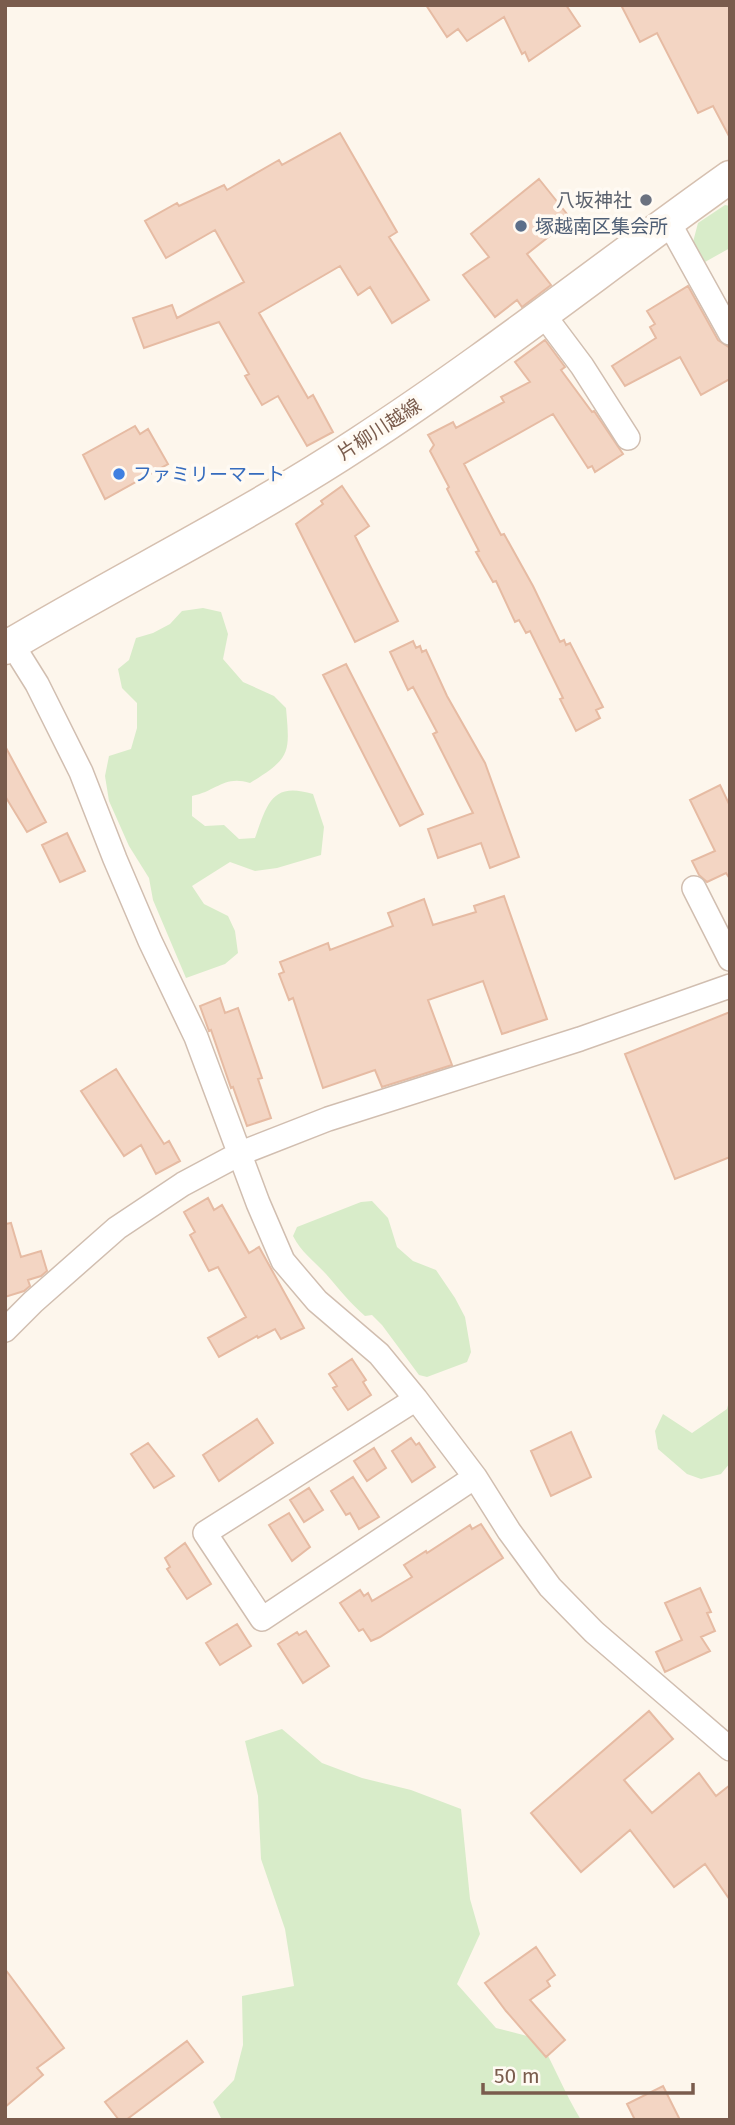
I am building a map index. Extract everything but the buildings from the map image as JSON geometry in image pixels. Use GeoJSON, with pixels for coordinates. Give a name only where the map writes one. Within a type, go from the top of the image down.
{"type":"FeatureCollection","features":[{"type":"Feature","properties":{"kind":"main road","name":"片柳川越線"},"geometry":{"type":"LineString","coordinates":[[8,645],[285,489],[459,376],[730,177]]}},
{"type":"Feature","properties":{"kind":"street"},"geometry":{"type":"LineString","coordinates":[[668,221],[730,333]]}},
{"type":"Feature","properties":{"kind":"street"},"geometry":{"type":"LineString","coordinates":[[543,314],[582,366],[628,438]]}},
{"type":"Feature","properties":{"kind":"street"},"geometry":{"type":"LineString","coordinates":[[8,645],[37,684],[76,762],[150,941],[196,1037],[258,1203],[283,1261],[317,1301],[379,1354],[416,1399],[475,1477],[509,1531],[550,1587],[594,1632],[730,1749]]}},
{"type":"Feature","properties":{"kind":"street"},"geometry":{"type":"LineString","coordinates":[[694,888],[730,959]]}},
{"type":"Feature","properties":{"kind":"street"},"geometry":{"type":"LineString","coordinates":[[5,1330],[117,1228],[183,1184],[241,1153],[328,1119],[580,1040],[730,986]]}},
{"type":"Feature","properties":{"kind":"street"},"geometry":{"type":"LineString","coordinates":[[416,1399],[205,1533],[261,1619],[475,1477]]}},
{"type":"Feature","properties":{"kind":"green space"},"geometry":{"type":"Polygon","coordinates":[[[725,205],[730,206],[730,248],[705,262],[693,242],[698,223],[725,205]]]}},
{"type":"Feature","properties":{"kind":"green space"},"geometry":{"type":"Polygon","coordinates":[[[203,608],[221,612],[228,634],[223,659],[243,682],[274,696],[286,708],[288,735],[285,753],[280,760],[250,783],[227,782],[192,796],[192,816],[205,826],[224,825],[239,839],[255,838],[263,815],[273,799],[288,791],[299,791],[313,794],[324,827],[321,855],[277,868],[255,871],[230,862],[192,886],[204,904],[228,916],[235,931],[238,953],[225,964],[186,978],[153,900],[149,878],[129,846],[109,801],[105,776],[109,756],[131,749],[137,728],[137,703],[122,688],[118,669],[129,660],[136,638],[170,624],[182,611],[203,608]]]}},
{"type":"Feature","properties":{"kind":"green space"},"geometry":{"type":"Polygon","coordinates":[[[372,1201],[388,1218],[397,1247],[413,1261],[436,1270],[455,1298],[465,1317],[471,1352],[467,1362],[427,1377],[419,1375],[382,1325],[372,1315],[365,1316],[354,1306],[304,1252],[293,1236],[297,1227],[361,1202],[372,1201]]]}},
{"type":"Feature","properties":{"kind":"green space"},"geometry":{"type":"Polygon","coordinates":[[[730,1397],[730,1463],[721,1474],[701,1479],[687,1474],[658,1449],[655,1431],[663,1414],[692,1433],[727,1409],[730,1397]]]}},
{"type":"Feature","properties":{"kind":"green space"},"geometry":{"type":"Polygon","coordinates":[[[282,1729],[322,1763],[362,1778],[411,1790],[461,1809],[470,1899],[480,1934],[457,1984],[496,2028],[539,2039],[581,2120],[222,2120],[213,2102],[234,2080],[243,2045],[242,1996],[294,1986],[285,1929],[261,1859],[258,1796],[245,1741],[282,1729]]]}},
{"type":"Feature","properties":{"kind":"place","name":"八坂神社"},"geometry":{"type":"Point","coordinates":[646,200]}},
{"type":"Feature","properties":{"kind":"place","name":"塚越南区集会所"},"geometry":{"type":"Point","coordinates":[521,226]}},
{"type":"Feature","properties":{"kind":"place","name":"ファミリーマート"},"geometry":{"type":"Point","coordinates":[119,474]}}]}
